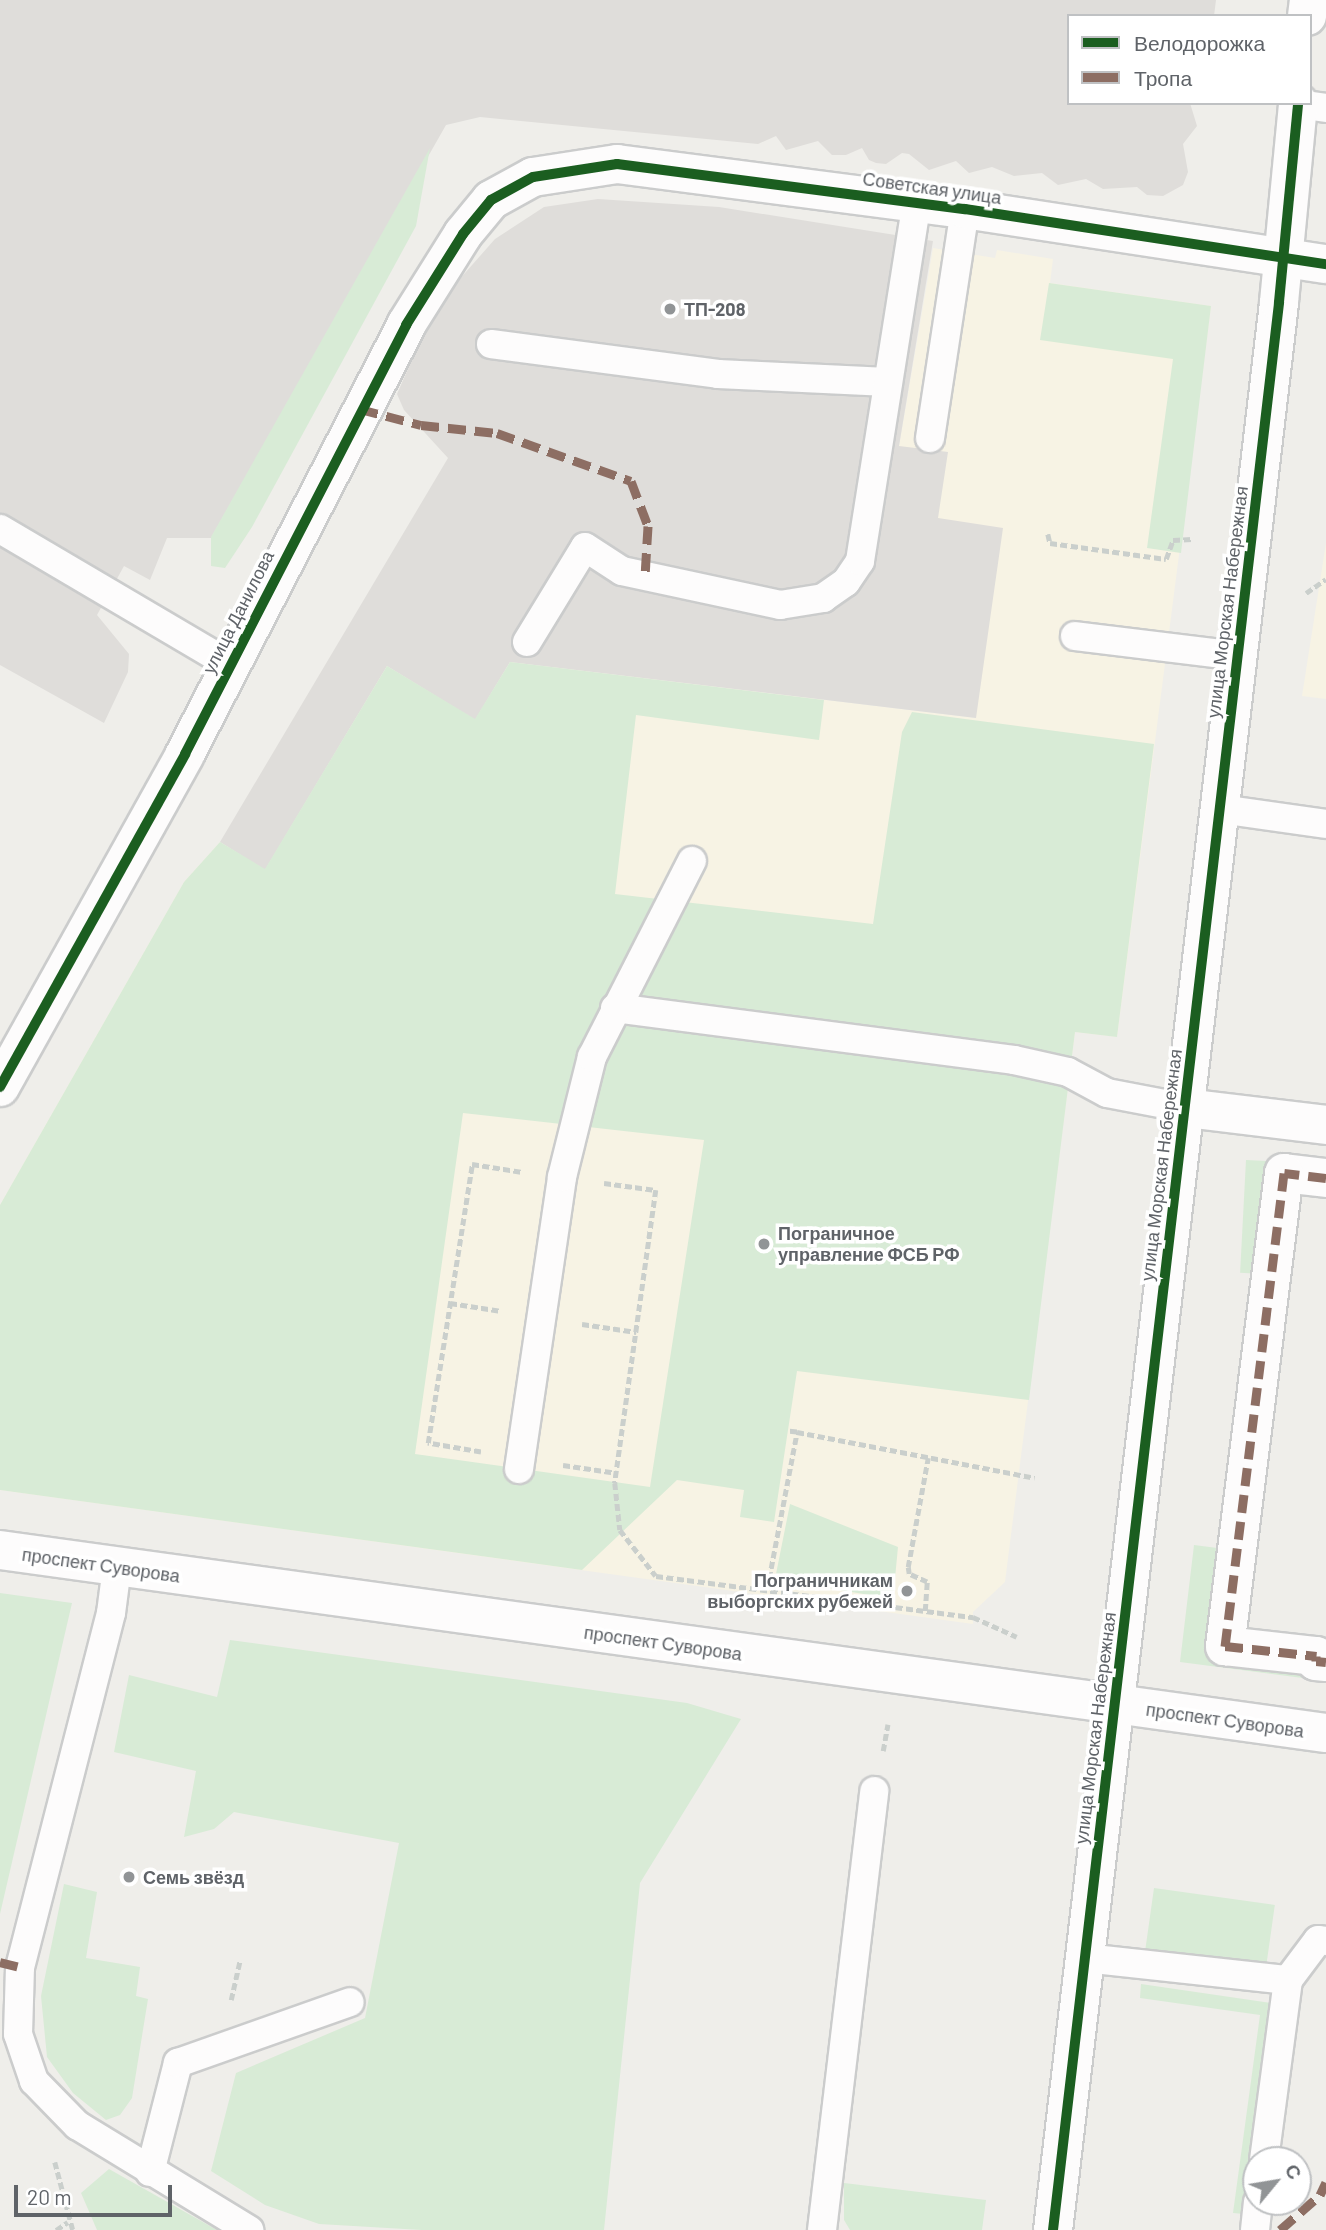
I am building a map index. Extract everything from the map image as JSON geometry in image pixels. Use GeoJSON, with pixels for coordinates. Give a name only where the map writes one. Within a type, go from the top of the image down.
{"type":"FeatureCollection","features":[{"type":"Feature","properties":{"kind":"street","name":"улица Морская Набережная"},"geometry":{"type":"LineString","coordinates":[[1053,2230],[1221,809],[1298,105]]}},
{"type":"Feature","properties":{"kind":"street","name":"Советская улица"},"geometry":{"type":"LineString","coordinates":[[533,177],[618,164],[965,209],[1326,264]]}},
{"type":"Feature","properties":{"kind":"street","name":"улица Данилова"},"geometry":{"type":"LineString","coordinates":[[0,1087],[232,665],[406,325],[463,234],[491,200],[533,177]]}},
{"type":"Feature","properties":{"kind":"street"},"geometry":{"type":"LineString","coordinates":[[1186,1108],[1326,1125]]}},
{"type":"Feature","properties":{"kind":"street"},"geometry":{"type":"LineString","coordinates":[[1326,1178],[1283,1173],[1225,1646],[1316,1656],[1316,1661],[1326,1662]]}},
{"type":"Feature","properties":{"kind":"street","name":"проспект Суворова"},"geometry":{"type":"LineString","coordinates":[[0,1550],[1326,1733]]}},
{"type":"Feature","properties":{"kind":"lane"},"geometry":{"type":"LineString","coordinates":[[1305,105],[1326,108]]}},
{"type":"Feature","properties":{"kind":"lane"},"geometry":{"type":"LineString","coordinates":[[527,642],[585,547],[622,571],[780,605],[822,598],[846,583],[860,561],[917,203]]}},
{"type":"Feature","properties":{"kind":"lane"},"geometry":{"type":"LineString","coordinates":[[930,438],[965,209]]}},
{"type":"Feature","properties":{"kind":"lane"},"geometry":{"type":"LineString","coordinates":[[491,344],[718,374],[888,382]]}},
{"type":"Feature","properties":{"kind":"lane"},"geometry":{"type":"LineString","coordinates":[[0,529],[232,665]]}},
{"type":"Feature","properties":{"kind":"lane"},"geometry":{"type":"LineString","coordinates":[[1075,636],[1238,656]]}},
{"type":"Feature","properties":{"kind":"lane"},"geometry":{"type":"LineString","coordinates":[[1221,809],[1326,824]]}},
{"type":"Feature","properties":{"kind":"lane"},"geometry":{"type":"LineString","coordinates":[[519,1464],[562,1177],[592,1057],[692,861]]}},
{"type":"Feature","properties":{"kind":"lane"},"geometry":{"type":"LineString","coordinates":[[615,1008],[1014,1060],[1069,1072],[1107,1093],[1186,1108]]}},
{"type":"Feature","properties":{"kind":"lane"},"geometry":{"type":"LineString","coordinates":[[117,1567],[111,1613],[20,1967],[18,2034],[34,2081],[77,2125],[249,2230]]}},
{"type":"Feature","properties":{"kind":"lane"},"geometry":{"type":"LineString","coordinates":[[822,2230],[874,1791]]}},
{"type":"Feature","properties":{"kind":"lane"},"geometry":{"type":"LineString","coordinates":[[1266,2146],[1288,1980],[1318,1941],[1326,1941]]}},
{"type":"Feature","properties":{"kind":"lane"},"geometry":{"type":"LineString","coordinates":[[1085,1958],[1288,1980]]}},
{"type":"Feature","properties":{"kind":"lane"},"geometry":{"type":"LineString","coordinates":[[150,2172],[178,2063],[350,2003]]}},
{"type":"Feature","properties":{"kind":"path"},"geometry":{"type":"LineString","coordinates":[[1048,534],[1050,543],[1166,559],[1173,540],[1192,539]]}},
{"type":"Feature","properties":{"kind":"path"},"geometry":{"type":"LineString","coordinates":[[1306,593],[1326,579]]}},
{"type":"Feature","properties":{"kind":"path"},"geometry":{"type":"LineString","coordinates":[[617,1473],[519,1464],[428,1443],[472,1164],[656,1190],[617,1473],[620,1530],[656,1576],[973,1617],[1017,1637]]}},
{"type":"Feature","properties":{"kind":"path"},"geometry":{"type":"LineString","coordinates":[[787,1431],[1035,1478]]}},
{"type":"Feature","properties":{"kind":"path"},"geometry":{"type":"LineString","coordinates":[[767,1589],[797,1432]]}},
{"type":"Feature","properties":{"kind":"path"},"geometry":{"type":"LineString","coordinates":[[925,1611],[927,1582],[909,1574],[908,1567],[928,1458]]}},
{"type":"Feature","properties":{"kind":"path"},"geometry":{"type":"LineString","coordinates":[[56,2230],[68,2222],[73,2230]]}},
{"type":"Feature","properties":{"kind":"shaded area"},"geometry":{"type":"Polygon","coordinates":[[[0,0],[1216,0],[1214,14],[1067,14],[1067,105],[1191,105],[1197,126],[1183,144],[1188,172],[1183,185],[1163,196],[1147,195],[1137,187],[1103,189],[1086,179],[1058,185],[1042,173],[1014,176],[992,167],[969,173],[956,161],[929,170],[909,154],[902,153],[886,164],[876,163],[869,160],[862,148],[846,155],[832,155],[818,141],[786,150],[776,136],[758,144],[480,117],[446,125],[211,538],[167,538],[150,580],[124,566],[97,615],[129,654],[128,672],[104,723],[0,665],[0,0]]]}},
{"type":"Feature","properties":{"kind":"shaded area"},"geometry":{"type":"Polygon","coordinates":[[[598,199],[719,207],[933,241],[899,446],[948,452],[938,518],[1003,528],[976,718],[510,662],[475,720],[387,666],[265,870],[220,842],[448,458],[404,410],[397,394],[435,307],[495,239],[544,207],[598,199]]]}},
{"type":"Feature","properties":{"kind":"shaded area"},"geometry":{"type":"Polygon","coordinates":[[[933,248],[995,258],[997,250],[1053,259],[1050,283],[1211,306],[1117,1037],[1075,1032],[1005,1582],[973,1612],[973,1624],[0,1490],[0,1205],[184,882],[220,842],[265,869],[387,666],[475,719],[510,662],[976,718],[938,518],[899,446],[933,248]]]}},
{"type":"Feature","properties":{"kind":"shaded area"},"geometry":{"type":"Polygon","coordinates":[[[1326,543],[1326,699],[1302,696],[1326,543]]]}},
{"type":"Feature","properties":{"kind":"green space"},"geometry":{"type":"Polygon","coordinates":[[[430,148],[416,226],[252,527],[225,568],[211,566],[211,537],[430,148]]]}},
{"type":"Feature","properties":{"kind":"green space"},"geometry":{"type":"Polygon","coordinates":[[[1049,283],[1211,306],[1181,553],[1147,548],[1173,359],[1040,340],[1049,283]]]}},
{"type":"Feature","properties":{"kind":"green space"},"geometry":{"type":"Polygon","coordinates":[[[510,662],[824,700],[819,740],[636,715],[615,894],[873,924],[902,732],[912,712],[1154,744],[1117,1037],[1075,1032],[1029,1400],[797,1371],[774,1522],[740,1517],[744,1490],[677,1480],[582,1570],[0,1490],[0,1205],[184,882],[220,842],[265,869],[387,666],[475,719],[510,662]],[[463,1113],[415,1454],[650,1487],[704,1140],[463,1113]]]}},
{"type":"Feature","properties":{"kind":"green space"},"geometry":{"type":"Polygon","coordinates":[[[1246,1160],[1281,1162],[1275,1275],[1240,1273],[1246,1160]]]}},
{"type":"Feature","properties":{"kind":"green space"},"geometry":{"type":"Polygon","coordinates":[[[790,1504],[898,1547],[893,1599],[775,1579],[790,1504]]]}},
{"type":"Feature","properties":{"kind":"green space"},"geometry":{"type":"Polygon","coordinates":[[[1194,1545],[1233,1550],[1220,1650],[1326,1662],[1326,1681],[1180,1662],[1194,1545]]]}},
{"type":"Feature","properties":{"kind":"green space"},"geometry":{"type":"Polygon","coordinates":[[[0,1593],[72,1603],[0,1914],[0,1593]]]}},
{"type":"Feature","properties":{"kind":"green space"},"geometry":{"type":"Polygon","coordinates":[[[230,1640],[687,1703],[741,1719],[640,1883],[604,2230],[422,2230],[319,2224],[265,2205],[211,2171],[236,2073],[365,2018],[399,1843],[234,1812],[214,1829],[184,1837],[196,1771],[114,1752],[129,1675],[217,1697],[230,1640]]]}},
{"type":"Feature","properties":{"kind":"green space"},"geometry":{"type":"Polygon","coordinates":[[[64,1884],[97,1892],[86,1958],[140,1967],[136,1996],[148,1999],[132,2098],[120,2115],[106,2120],[73,2093],[47,2057],[41,1996],[64,1884]]]}},
{"type":"Feature","properties":{"kind":"green space"},"geometry":{"type":"Polygon","coordinates":[[[1154,1888],[1275,1905],[1266,1969],[1145,1952],[1154,1888]]]}},
{"type":"Feature","properties":{"kind":"green space"},"geometry":{"type":"Polygon","coordinates":[[[1141,1984],[1271,2003],[1253,2146],[1242,2146],[1260,2015],[1140,1998],[1141,1984]]]}},
{"type":"Feature","properties":{"kind":"green space"},"geometry":{"type":"Polygon","coordinates":[[[1242,2147],[1242,2214],[1233,2213],[1242,2147]]]}},
{"type":"Feature","properties":{"kind":"green space"},"geometry":{"type":"Polygon","coordinates":[[[109,2169],[217,2230],[97,2230],[81,2193],[109,2169]]]}},
{"type":"Feature","properties":{"kind":"green space"},"geometry":{"type":"Polygon","coordinates":[[[844,2183],[986,2200],[982,2230],[850,2230],[844,2220],[844,2183]]]}},
{"type":"Feature","properties":{"kind":"marked path"},"geometry":{"type":"LineString","coordinates":[[360,409],[421,425],[497,433],[631,481],[648,526],[645,576]]}},
{"type":"Feature","properties":{"kind":"marked path"},"geometry":{"type":"LineString","coordinates":[[1326,1178],[1284,1173],[1225,1646],[1316,1656],[1316,1661],[1326,1662]]}},
{"type":"Feature","properties":{"kind":"marked path"},"geometry":{"type":"LineString","coordinates":[[0,1962],[20,1967]]}},
{"type":"Feature","properties":{"kind":"marked path"},"geometry":{"type":"LineString","coordinates":[[1280,2230],[1320,2195],[1326,2182]]}},
{"type":"Feature","properties":{"kind":"cycle path"},"geometry":{"type":"LineString","coordinates":[[1053,2230],[1279,302],[1298,105]]}},
{"type":"Feature","properties":{"kind":"cycle path"},"geometry":{"type":"LineString","coordinates":[[0,1087],[185,754],[406,325],[463,234],[491,200],[533,177],[617,164],[965,209],[1326,264]]}},
{"type":"Feature","properties":{"kind":"place","name":"ТП-208"},"geometry":{"type":"Point","coordinates":[670,309]}},
{"type":"Feature","properties":{"kind":"place","name":"Пограничное управление ФСБ РФ"},"geometry":{"type":"Point","coordinates":[764,1244]}},
{"type":"Feature","properties":{"kind":"place","name":"Пограничникам выборгских рубежей"},"geometry":{"type":"Point","coordinates":[907,1591]}},
{"type":"Feature","properties":{"kind":"place","name":"Семь звёзд"},"geometry":{"type":"Point","coordinates":[129,1877]}}]}
